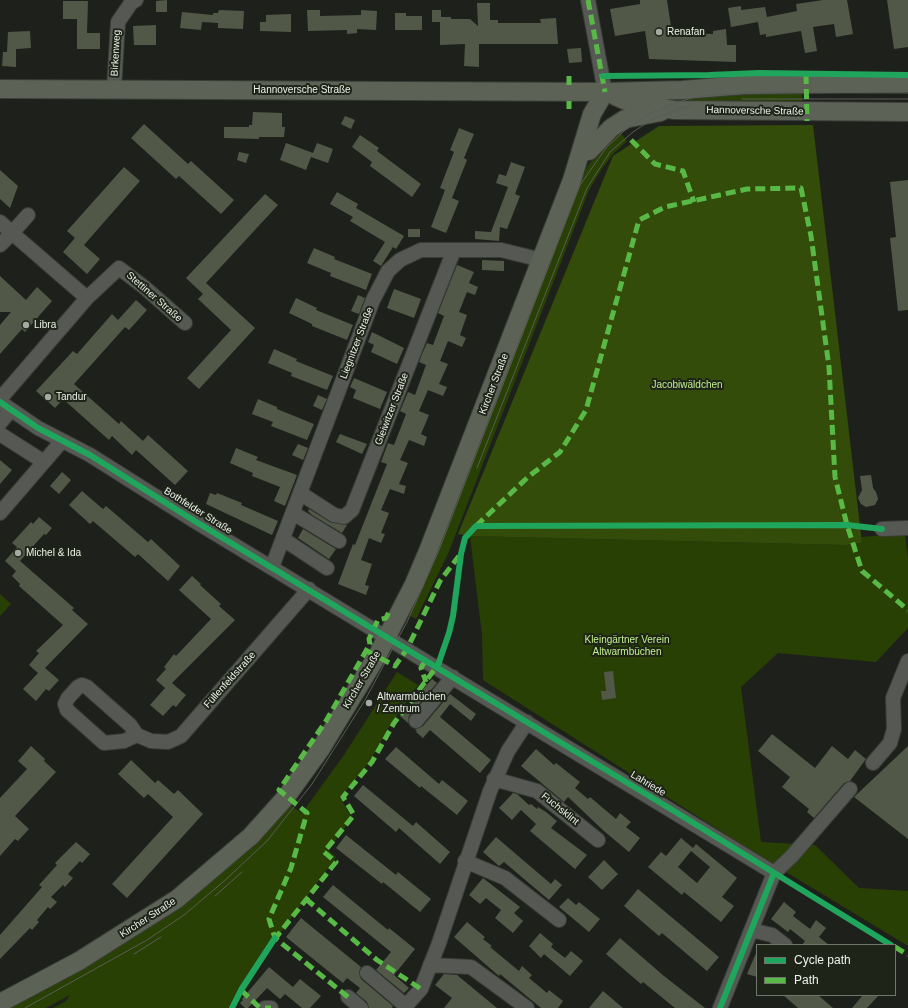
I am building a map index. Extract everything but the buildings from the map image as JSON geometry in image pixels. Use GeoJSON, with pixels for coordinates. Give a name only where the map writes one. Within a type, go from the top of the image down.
{"type":"FeatureCollection","features":[{"type":"Feature","properties":{"kind":"main road","name":"Hannoversche Straße"},"geometry":{"type":"LineString","coordinates":[[0,90],[114,89],[605,92],[682,90],[752,84],[908,82]]}},
{"type":"Feature","properties":{"kind":"main road","name":"Hannoversche Straße"},"geometry":{"type":"LineString","coordinates":[[605,92],[630,103],[674,110],[908,112]]}},
{"type":"Feature","properties":{"kind":"main road","name":"Kircher Straße"},"geometry":{"type":"LineString","coordinates":[[572,180],[606,118],[607,105],[605,92]]}},
{"type":"Feature","properties":{"kind":"main road","name":"Kircher Straße"},"geometry":{"type":"LineString","coordinates":[[0,1003],[79,961],[177,899],[216,868],[250,836],[286,797],[320,750],[355,694],[387,636],[428,551],[542,260],[572,180],[592,114],[605,92]]}},
{"type":"Feature","properties":{"kind":"main road","name":"Kircher Straße"},"geometry":{"type":"LineString","coordinates":[[589,151],[611,128],[625,119],[674,110]]}},
{"type":"Feature","properties":{"kind":"street","name":"Birkenweg"},"geometry":{"type":"LineString","coordinates":[[114,89],[118,22],[131,3],[136,0]]}},
{"type":"Feature","properties":{"kind":"street"},"geometry":{"type":"LineString","coordinates":[[588,0],[605,92]]}},
{"type":"Feature","properties":{"kind":"street"},"geometry":{"type":"LineString","coordinates":[[0,245],[28,215]]}},
{"type":"Feature","properties":{"kind":"street"},"geometry":{"type":"LineString","coordinates":[[0,222],[86,298]]}},
{"type":"Feature","properties":{"kind":"street","name":"Liegnitzer Straße"},"geometry":{"type":"LineString","coordinates":[[272,567],[380,283],[388,271],[400,260],[421,250],[501,250],[542,260]]}},
{"type":"Feature","properties":{"kind":"street","name":"Gleiwitzer Straße"},"geometry":{"type":"LineString","coordinates":[[300,493],[334,515],[344,517],[352,510],[454,250]]}},
{"type":"Feature","properties":{"kind":"street","name":"Stettiner Straße"},"geometry":{"type":"LineString","coordinates":[[0,399],[86,298],[119,268],[185,324]]}},
{"type":"Feature","properties":{"kind":"street"},"geometry":{"type":"LineString","coordinates":[[0,423],[6,406]]}},
{"type":"Feature","properties":{"kind":"street","name":"Bothfelder Straße"},"geometry":{"type":"LineString","coordinates":[[6,406],[38,428],[90,455],[387,636]]}},
{"type":"Feature","properties":{"kind":"street"},"geometry":{"type":"LineString","coordinates":[[0,434],[44,462]]}},
{"type":"Feature","properties":{"kind":"street"},"geometry":{"type":"LineString","coordinates":[[0,513],[62,441]]}},
{"type":"Feature","properties":{"kind":"street"},"geometry":{"type":"LineString","coordinates":[[293,513],[339,541]]}},
{"type":"Feature","properties":{"kind":"street"},"geometry":{"type":"LineString","coordinates":[[882,529],[908,528]]}},
{"type":"Feature","properties":{"kind":"street"},"geometry":{"type":"LineString","coordinates":[[283,539],[328,568]]}},
{"type":"Feature","properties":{"kind":"street","name":"Füllenfeldstraße"},"geometry":{"type":"LineString","coordinates":[[137,735],[151,741],[168,742],[181,736],[309,589]]}},
{"type":"Feature","properties":{"kind":"street","name":"Lahriede"},"geometry":{"type":"LineString","coordinates":[[387,636],[774,873]]}},
{"type":"Feature","properties":{"kind":"street"},"geometry":{"type":"LineString","coordinates":[[873,763],[890,743],[894,729],[893,698],[908,661]]}},
{"type":"Feature","properties":{"kind":"street"},"geometry":{"type":"LineString","coordinates":[[416,721],[453,677]]}},
{"type":"Feature","properties":{"kind":"street"},"geometry":{"type":"LineString","coordinates":[[82,685],[87,687],[130,725],[137,735],[124,741],[104,743],[67,710],[66,704],[68,698],[78,687],[82,685]]}},
{"type":"Feature","properties":{"kind":"street"},"geometry":{"type":"LineString","coordinates":[[367,973],[405,1007],[421,989],[494,779],[508,751],[527,722]]}},
{"type":"Feature","properties":{"kind":"street","name":"Fuchsklint"},"geometry":{"type":"LineString","coordinates":[[494,779],[537,791],[598,840]]}},
{"type":"Feature","properties":{"kind":"street"},"geometry":{"type":"LineString","coordinates":[[720,1008],[774,873],[792,856],[850,789]]}},
{"type":"Feature","properties":{"kind":"street"},"geometry":{"type":"LineString","coordinates":[[465,861],[505,878],[559,920]]}},
{"type":"Feature","properties":{"kind":"street"},"geometry":{"type":"LineString","coordinates":[[751,930],[772,935],[784,944]]}},
{"type":"Feature","properties":{"kind":"street"},"geometry":{"type":"LineString","coordinates":[[430,966],[471,967],[527,1008]]}},
{"type":"Feature","properties":{"kind":"street"},"geometry":{"type":"LineString","coordinates":[[348,997],[361,1008]]}},
{"type":"Feature","properties":{"kind":"street"},"geometry":{"type":"LineString","coordinates":[[265,1008],[271,1008]]}},
{"type":"Feature","properties":{"kind":"green space"},"geometry":{"type":"Polygon","coordinates":[[[802,89],[802,105],[709,106],[630,98],[802,89]]]}},
{"type":"Feature","properties":{"kind":"green space","name":"Jacobiwäldchen"},"geometry":{"type":"Polygon","coordinates":[[[813,125],[862,543],[846,545],[470,536],[458,534],[613,156],[659,126],[813,125]]]}},
{"type":"Feature","properties":{"kind":"green space"},"geometry":{"type":"Polygon","coordinates":[[[619,131],[627,141],[613,154],[589,190],[448,554],[416,619],[405,613],[578,184],[589,164],[619,131]]]}},
{"type":"Feature","properties":{"kind":"green space","name":"Kleingärtner Verein Altwarmbüchen"},"geometry":{"type":"Polygon","coordinates":[[[905,534],[908,559],[908,628],[876,662],[778,653],[741,687],[761,842],[815,845],[859,888],[908,891],[908,946],[763,858],[483,680],[482,635],[470,536],[846,545],[862,543],[861,537],[905,534]]]}},
{"type":"Feature","properties":{"kind":"green space"},"geometry":{"type":"Polygon","coordinates":[[[0,594],[11,604],[0,616],[0,594]]]}},
{"type":"Feature","properties":{"kind":"green space"},"geometry":{"type":"Polygon","coordinates":[[[397,672],[418,685],[390,725],[370,761],[340,798],[352,818],[328,850],[336,857],[279,935],[235,1008],[53,1008],[66,1001],[70,995],[46,1008],[3,1008],[59,979],[285,805],[289,808],[291,806],[302,813],[344,755],[397,672]]]}},
{"type":"Feature","properties":{"kind":"tram line"},"geometry":{"type":"LineString","coordinates":[[25,1008],[147,940],[184,915],[223,882],[267,841],[312,784],[365,700],[407,622],[439,550],[580,185],[606,148],[624,131],[647,115],[691,98],[713,95],[776,92],[908,93]]}},
{"type":"Feature","properties":{"kind":"tram line"},"geometry":{"type":"LineString","coordinates":[[742,99],[908,99]]}},
{"type":"Feature","properties":{"kind":"tram line"},"geometry":{"type":"LineString","coordinates":[[477,468],[587,188],[610,152],[633,132],[651,120],[692,104]]}},
{"type":"Feature","properties":{"kind":"tram line"},"geometry":{"type":"LineString","coordinates":[[215,896],[242,872]]}},
{"type":"Feature","properties":{"kind":"tram line"},"geometry":{"type":"LineString","coordinates":[[134,954],[161,937]]}},
{"type":"Feature","properties":{"kind":"marked path"},"geometry":{"type":"LineString","coordinates":[[588,0],[605,92]]}},
{"type":"Feature","properties":{"kind":"marked path"},"geometry":{"type":"LineString","coordinates":[[806,74],[807,121]]}},
{"type":"Feature","properties":{"kind":"marked path"},"geometry":{"type":"LineString","coordinates":[[569,76],[569,85]]}},
{"type":"Feature","properties":{"kind":"marked path"},"geometry":{"type":"LineString","coordinates":[[569,101],[569,109]]}},
{"type":"Feature","properties":{"kind":"marked path"},"geometry":{"type":"LineString","coordinates":[[631,140],[655,164],[683,171],[694,202]]}},
{"type":"Feature","properties":{"kind":"marked path"},"geometry":{"type":"LineString","coordinates":[[476,526],[528,477],[560,452],[586,410],[639,220],[665,207],[747,189],[801,188],[811,236],[829,367],[835,477],[847,525],[862,571],[908,610]]}},
{"type":"Feature","properties":{"kind":"marked path"},"geometry":{"type":"LineString","coordinates":[[367,651],[395,666],[407,649],[440,581],[459,556]]}},
{"type":"Feature","properties":{"kind":"marked path"},"geometry":{"type":"LineString","coordinates":[[348,997],[275,938],[269,919],[291,868],[307,813],[279,790],[326,721],[370,644],[369,639],[378,620],[386,618],[389,612]]}},
{"type":"Feature","properties":{"kind":"marked path"},"geometry":{"type":"LineString","coordinates":[[425,661],[421,668],[426,682]]}},
{"type":"Feature","properties":{"kind":"marked path"},"geometry":{"type":"LineString","coordinates":[[274,940],[336,862],[324,852],[354,815],[343,797],[372,762],[394,723],[438,665]]}},
{"type":"Feature","properties":{"kind":"marked path"},"geometry":{"type":"LineString","coordinates":[[306,899],[377,960],[421,989]]}},
{"type":"Feature","properties":{"kind":"marked path"},"geometry":{"type":"LineString","coordinates":[[896,948],[908,955]]}},
{"type":"Feature","properties":{"kind":"marked path"},"geometry":{"type":"LineString","coordinates":[[241,990],[260,1008]]}},
{"type":"Feature","properties":{"kind":"marked path"},"geometry":{"type":"LineString","coordinates":[[265,1008],[271,1008]]}},
{"type":"Feature","properties":{"kind":"cycle path"},"geometry":{"type":"LineString","coordinates":[[603,76],[759,73],[908,75]]}},
{"type":"Feature","properties":{"kind":"cycle path"},"geometry":{"type":"LineString","coordinates":[[0,402],[38,428],[90,455],[193,520],[674,811],[889,944]]}},
{"type":"Feature","properties":{"kind":"cycle path"},"geometry":{"type":"LineString","coordinates":[[437,668],[453,616],[461,554],[465,538],[476,526],[847,525],[882,529]]}},
{"type":"Feature","properties":{"kind":"cycle path"},"geometry":{"type":"LineString","coordinates":[[720,1008],[774,873]]}},
{"type":"Feature","properties":{"kind":"cycle path"},"geometry":{"type":"LineString","coordinates":[[232,1008],[241,990],[275,938]]}},
{"type":"Feature","properties":{"kind":"place","name":"Renafan"},"geometry":{"type":"Point","coordinates":[659,32]}},
{"type":"Feature","properties":{"kind":"place","name":"Libra"},"geometry":{"type":"Point","coordinates":[26,325]}},
{"type":"Feature","properties":{"kind":"place","name":"Tandur"},"geometry":{"type":"Point","coordinates":[48,397]}},
{"type":"Feature","properties":{"kind":"place","name":"Michel & Ida"},"geometry":{"type":"Point","coordinates":[18,553]}},
{"type":"Feature","properties":{"kind":"place","name":"Altwarmbüchen / Zentrum"},"geometry":{"type":"Point","coordinates":[369,703]}}]}
